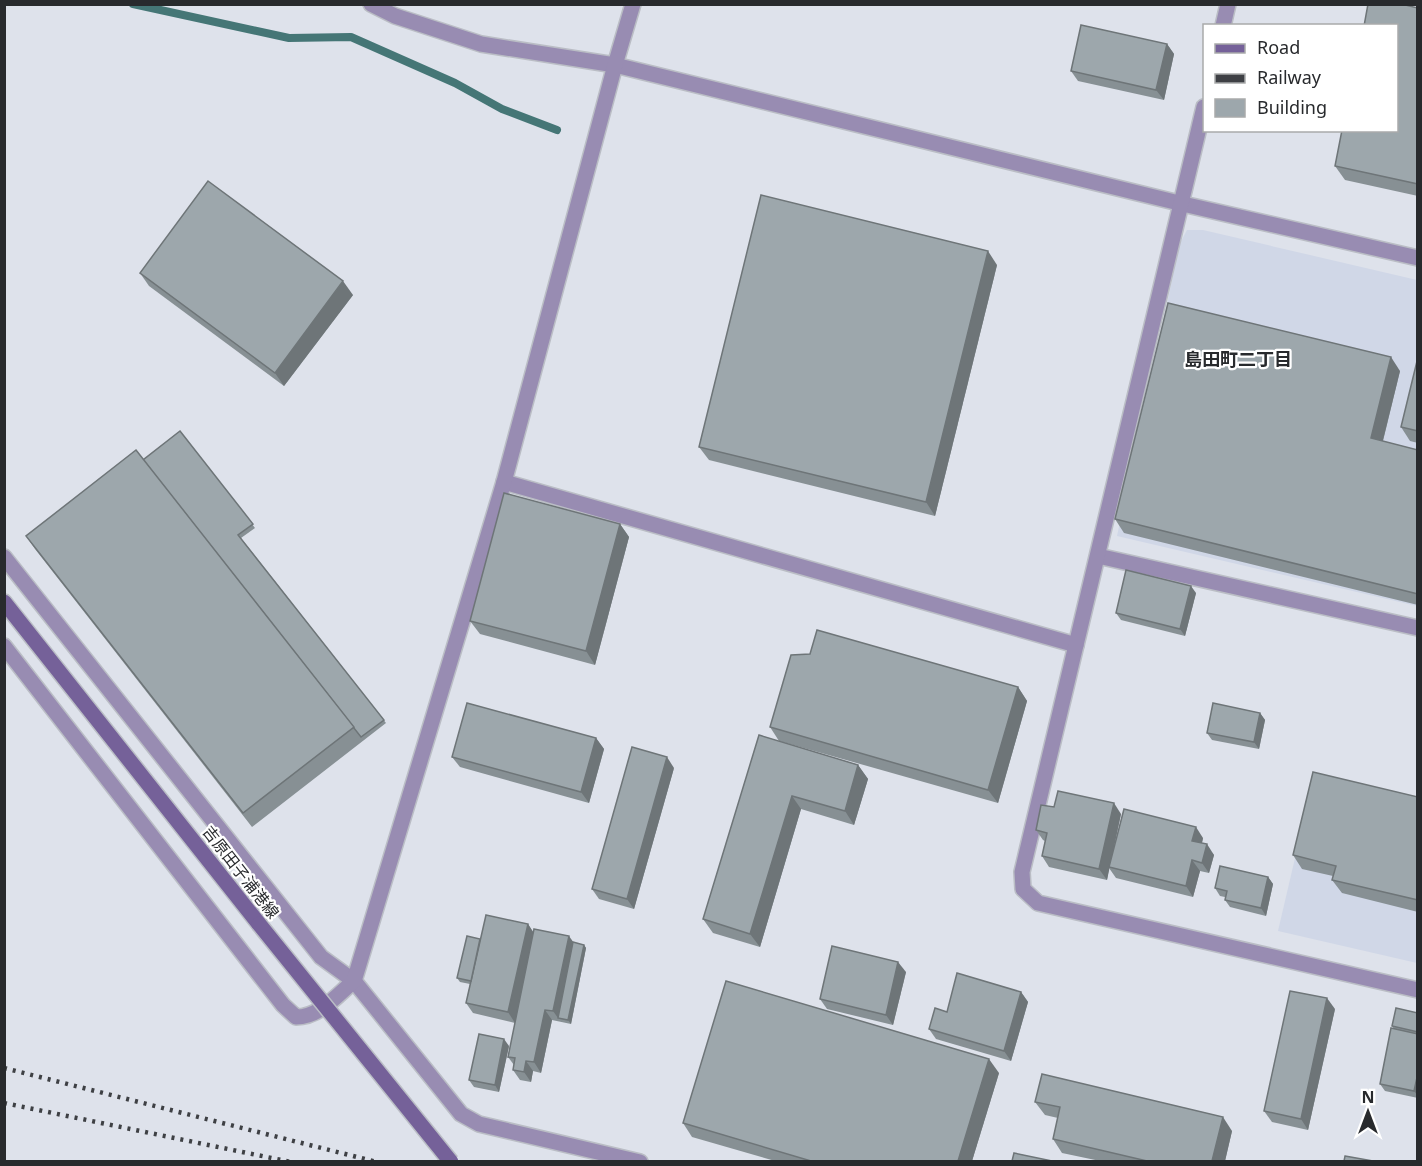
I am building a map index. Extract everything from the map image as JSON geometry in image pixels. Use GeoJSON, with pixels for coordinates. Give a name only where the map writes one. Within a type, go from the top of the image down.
{"type":"FeatureCollection","features":[{"type":"Feature","properties":{"kind":"main road","name":"吉原田子浦港線"},"geometry":{"type":"LineString","coordinates":[[4,602],[259,924],[451,1161]]}},
{"type":"Feature","properties":{"kind":"street"},"geometry":{"type":"LineString","coordinates":[[371,4],[395,16],[481,44],[615,65],[1183,204],[1418,258]]}},
{"type":"Feature","properties":{"kind":"street"},"geometry":{"type":"LineString","coordinates":[[4,646],[283,1005],[296,1017],[306,1017],[315,1013],[354,981],[504,482],[633,4]]}},
{"type":"Feature","properties":{"kind":"street"},"geometry":{"type":"LineString","coordinates":[[1223,24],[1228,4]]}},
{"type":"Feature","properties":{"kind":"street"},"geometry":{"type":"LineString","coordinates":[[1203,112],[1183,204],[1022,872],[1023,889],[1038,903],[1418,990]]}},
{"type":"Feature","properties":{"kind":"street"},"geometry":{"type":"LineString","coordinates":[[504,482],[1076,645]]}},
{"type":"Feature","properties":{"kind":"street"},"geometry":{"type":"LineString","coordinates":[[1098,556],[1418,628]]}},
{"type":"Feature","properties":{"kind":"street"},"geometry":{"type":"LineString","coordinates":[[4,557],[321,957],[354,981],[452,1105],[471,1120],[640,1161]]}},
{"type":"Feature","properties":{"kind":"shaded area"},"geometry":{"type":"Polygon","coordinates":[[[1187,230],[1203,230],[1417,280],[1417,606],[1117,536],[1180,243],[1187,230]]]}},
{"type":"Feature","properties":{"kind":"shaded area"},"geometry":{"type":"Polygon","coordinates":[[[1313,781],[1417,805],[1417,963],[1278,931],[1313,781]]]}},
{"type":"Feature","properties":{"kind":"building"},"geometry":{"type":"Polygon","coordinates":[[[1368,4],[1401,4],[1418,8],[1418,184],[1335,166],[1342,132],[1398,132],[1398,24],[1364,24],[1368,4]]]}},
{"type":"Feature","properties":{"kind":"building"},"geometry":{"type":"Polygon","coordinates":[[[1081,25],[1167,44],[1156,90],[1071,71],[1081,25]]]}},
{"type":"Feature","properties":{"kind":"building"},"geometry":{"type":"Polygon","coordinates":[[[208,181],[343,281],[275,373],[140,273],[208,181]]]}},
{"type":"Feature","properties":{"kind":"building"},"geometry":{"type":"Polygon","coordinates":[[[761,195],[988,251],[926,502],[699,447],[761,195]]]}},
{"type":"Feature","properties":{"kind":"building"},"geometry":{"type":"Polygon","coordinates":[[[1168,303],[1391,357],[1371,438],[1418,450],[1418,594],[1115,519],[1168,303]]]}},
{"type":"Feature","properties":{"kind":"building"},"geometry":{"type":"Polygon","coordinates":[[[1418,357],[1418,431],[1401,427],[1418,357]]]}},
{"type":"Feature","properties":{"kind":"building"},"geometry":{"type":"Polygon","coordinates":[[[180,431],[253,524],[238,535],[384,720],[361,737],[143,460],[180,431]]]}},
{"type":"Feature","properties":{"kind":"building"},"geometry":{"type":"Polygon","coordinates":[[[136,450],[354,727],[243,813],[26,536],[136,450]]]}},
{"type":"Feature","properties":{"kind":"building"},"geometry":{"type":"Polygon","coordinates":[[[504,493],[620,524],[586,651],[470,621],[504,493]]]}},
{"type":"Feature","properties":{"kind":"building"},"geometry":{"type":"Polygon","coordinates":[[[1126,570],[1191,586],[1180,629],[1116,613],[1126,570]]]}},
{"type":"Feature","properties":{"kind":"building"},"geometry":{"type":"Polygon","coordinates":[[[817,630],[1018,687],[988,790],[770,727],[791,655],[810,654],[817,630]]]}},
{"type":"Feature","properties":{"kind":"building"},"geometry":{"type":"Polygon","coordinates":[[[467,703],[596,738],[581,792],[452,757],[467,703]]]}},
{"type":"Feature","properties":{"kind":"building"},"geometry":{"type":"Polygon","coordinates":[[[1213,703],[1260,713],[1254,742],[1207,733],[1213,703]]]}},
{"type":"Feature","properties":{"kind":"building"},"geometry":{"type":"Polygon","coordinates":[[[759,735],[858,765],[845,811],[792,796],[750,934],[703,919],[759,735]]]}},
{"type":"Feature","properties":{"kind":"building"},"geometry":{"type":"Polygon","coordinates":[[[632,747],[667,757],[627,899],[592,889],[632,747]]]}},
{"type":"Feature","properties":{"kind":"building"},"geometry":{"type":"Polygon","coordinates":[[[1313,772],[1418,797],[1418,900],[1332,880],[1336,866],[1293,855],[1313,772]]]}},
{"type":"Feature","properties":{"kind":"building"},"geometry":{"type":"Polygon","coordinates":[[[1058,791],[1114,803],[1099,869],[1042,856],[1047,833],[1036,830],[1041,805],[1054,807],[1058,791]]]}},
{"type":"Feature","properties":{"kind":"building"},"geometry":{"type":"Polygon","coordinates":[[[1124,809],[1196,827],[1192,841],[1207,844],[1202,863],[1192,860],[1186,886],[1109,867],[1124,809]]]}},
{"type":"Feature","properties":{"kind":"building"},"geometry":{"type":"Polygon","coordinates":[[[1220,866],[1268,877],[1261,908],[1225,900],[1227,891],[1215,888],[1220,866]]]}},
{"type":"Feature","properties":{"kind":"building"},"geometry":{"type":"Polygon","coordinates":[[[486,915],[528,924],[508,1012],[466,1003],[486,915]]]}},
{"type":"Feature","properties":{"kind":"building"},"geometry":{"type":"Polygon","coordinates":[[[534,929],[569,936],[553,1011],[545,1010],[534,1062],[526,1061],[524,1072],[513,1070],[515,1058],[508,1057],[534,929]]]}},
{"type":"Feature","properties":{"kind":"building"},"geometry":{"type":"Polygon","coordinates":[[[467,936],[480,939],[471,981],[457,978],[467,936]]]}},
{"type":"Feature","properties":{"kind":"building"},"geometry":{"type":"Polygon","coordinates":[[[573,942],[584,945],[568,1020],[558,1018],[573,942]]]}},
{"type":"Feature","properties":{"kind":"building"},"geometry":{"type":"Polygon","coordinates":[[[832,946],[898,962],[886,1015],[820,999],[832,946]]]}},
{"type":"Feature","properties":{"kind":"building"},"geometry":{"type":"Polygon","coordinates":[[[957,973],[1021,992],[1004,1051],[929,1029],[935,1008],[947,1012],[957,973]]]}},
{"type":"Feature","properties":{"kind":"building"},"geometry":{"type":"Polygon","coordinates":[[[726,981],[989,1059],[958,1161],[811,1161],[683,1123],[726,981]]]}},
{"type":"Feature","properties":{"kind":"building"},"geometry":{"type":"Polygon","coordinates":[[[1290,991],[1327,998],[1301,1119],[1264,1111],[1290,991]]]}},
{"type":"Feature","properties":{"kind":"building"},"geometry":{"type":"Polygon","coordinates":[[[1396,1008],[1418,1013],[1418,1032],[1392,1026],[1396,1008]]]}},
{"type":"Feature","properties":{"kind":"building"},"geometry":{"type":"Polygon","coordinates":[[[1391,1028],[1418,1034],[1418,1073],[1414,1091],[1380,1084],[1391,1028]]]}},
{"type":"Feature","properties":{"kind":"building"},"geometry":{"type":"Polygon","coordinates":[[[479,1034],[504,1039],[495,1085],[469,1080],[479,1034]]]}},
{"type":"Feature","properties":{"kind":"building"},"geometry":{"type":"Polygon","coordinates":[[[1042,1074],[1223,1117],[1212,1161],[1147,1161],[1053,1139],[1060,1107],[1035,1102],[1042,1074]]]}},
{"type":"Feature","properties":{"kind":"building"},"geometry":{"type":"Polygon","coordinates":[[[1014,1153],[1052,1161],[1012,1161],[1014,1153]]]}},
{"type":"Feature","properties":{"kind":"building"},"geometry":{"type":"Polygon","coordinates":[[[1345,1156],[1373,1161],[1344,1161],[1345,1156]]]}},
{"type":"Feature","properties":{"kind":"waterway"},"geometry":{"type":"LineString","coordinates":[[133,4],[289,38],[351,37],[455,83],[502,109],[557,130]]}},
{"type":"Feature","properties":{"kind":"railway"},"geometry":{"type":"LineString","coordinates":[[4,1068],[377,1162]]}},
{"type":"Feature","properties":{"kind":"railway"},"geometry":{"type":"LineString","coordinates":[[4,1103],[291,1162]]}},
{"type":"Feature","properties":{"kind":"district","name":"島田町二丁目"},"geometry":{"type":"Point","coordinates":[1238,359]}}]}
